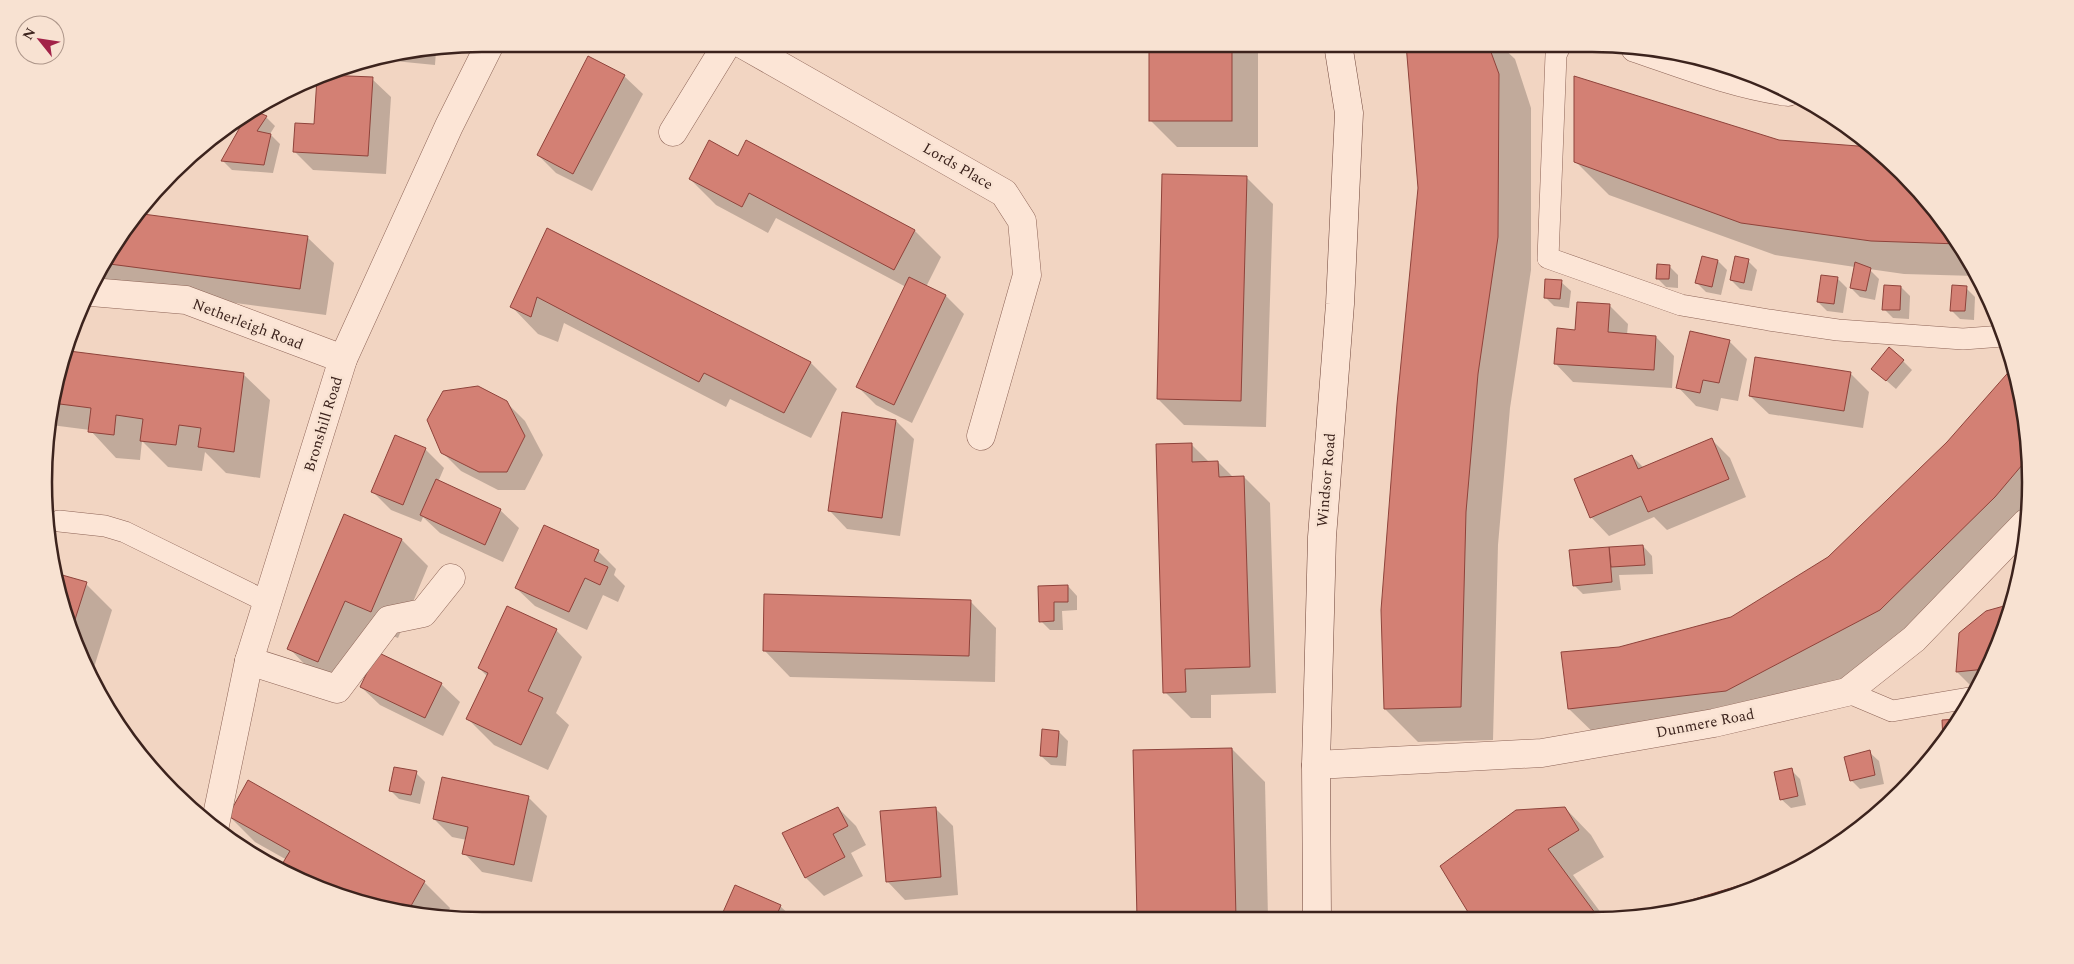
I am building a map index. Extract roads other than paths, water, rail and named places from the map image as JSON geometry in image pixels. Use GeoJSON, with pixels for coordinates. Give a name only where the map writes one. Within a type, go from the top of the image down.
{"type":"FeatureCollection","features":[{"type":"Feature","properties":{"kind":"street","name":"Bronshill Road"},"geometry":{"type":"LineString","coordinates":[[216,819],[249,661],[343,360],[449,126],[486,52]]}},
{"type":"Feature","properties":{"kind":"street"},"geometry":{"type":"LineString","coordinates":[[673,132],[721,52]]}},
{"type":"Feature","properties":{"kind":"street","name":"Lords Place"},"geometry":{"type":"LineString","coordinates":[[756,52],[1004,193],[1022,221],[1027,275],[981,436]]}},
{"type":"Feature","properties":{"kind":"street","name":"Windsor Road"},"geometry":{"type":"LineString","coordinates":[[1317,912],[1316,765],[1322,537],[1340,304],[1349,113],[1339,52]]}},
{"type":"Feature","properties":{"kind":"street"},"geometry":{"type":"LineString","coordinates":[[1725,74],[1738,78]]}},
{"type":"Feature","properties":{"kind":"street","name":"Netherleigh Road"},"geometry":{"type":"LineString","coordinates":[[97,292],[186,300],[343,360]]}},
{"type":"Feature","properties":{"kind":"street","name":"Dunmere Road"},"geometry":{"type":"LineString","coordinates":[[1316,765],[1542,753],[1714,723],[1847,692],[1914,639],[2019,530]]}},
{"type":"Feature","properties":{"kind":"street"},"geometry":{"type":"LineString","coordinates":[[249,661],[337,689],[389,620],[423,613],[451,578]]}},
{"type":"Feature","properties":{"kind":"lane"},"geometry":{"type":"LineString","coordinates":[[1557,52],[1548,258],[1681,305],[1838,330],[1963,339],[1996,337]]}},
{"type":"Feature","properties":{"kind":"lane"},"geometry":{"type":"LineString","coordinates":[[59,521],[105,526],[125,532],[267,602]]}},
{"type":"Feature","properties":{"kind":"lane"},"geometry":{"type":"LineString","coordinates":[[1847,692],[1892,711],[1963,699]]}}]}
